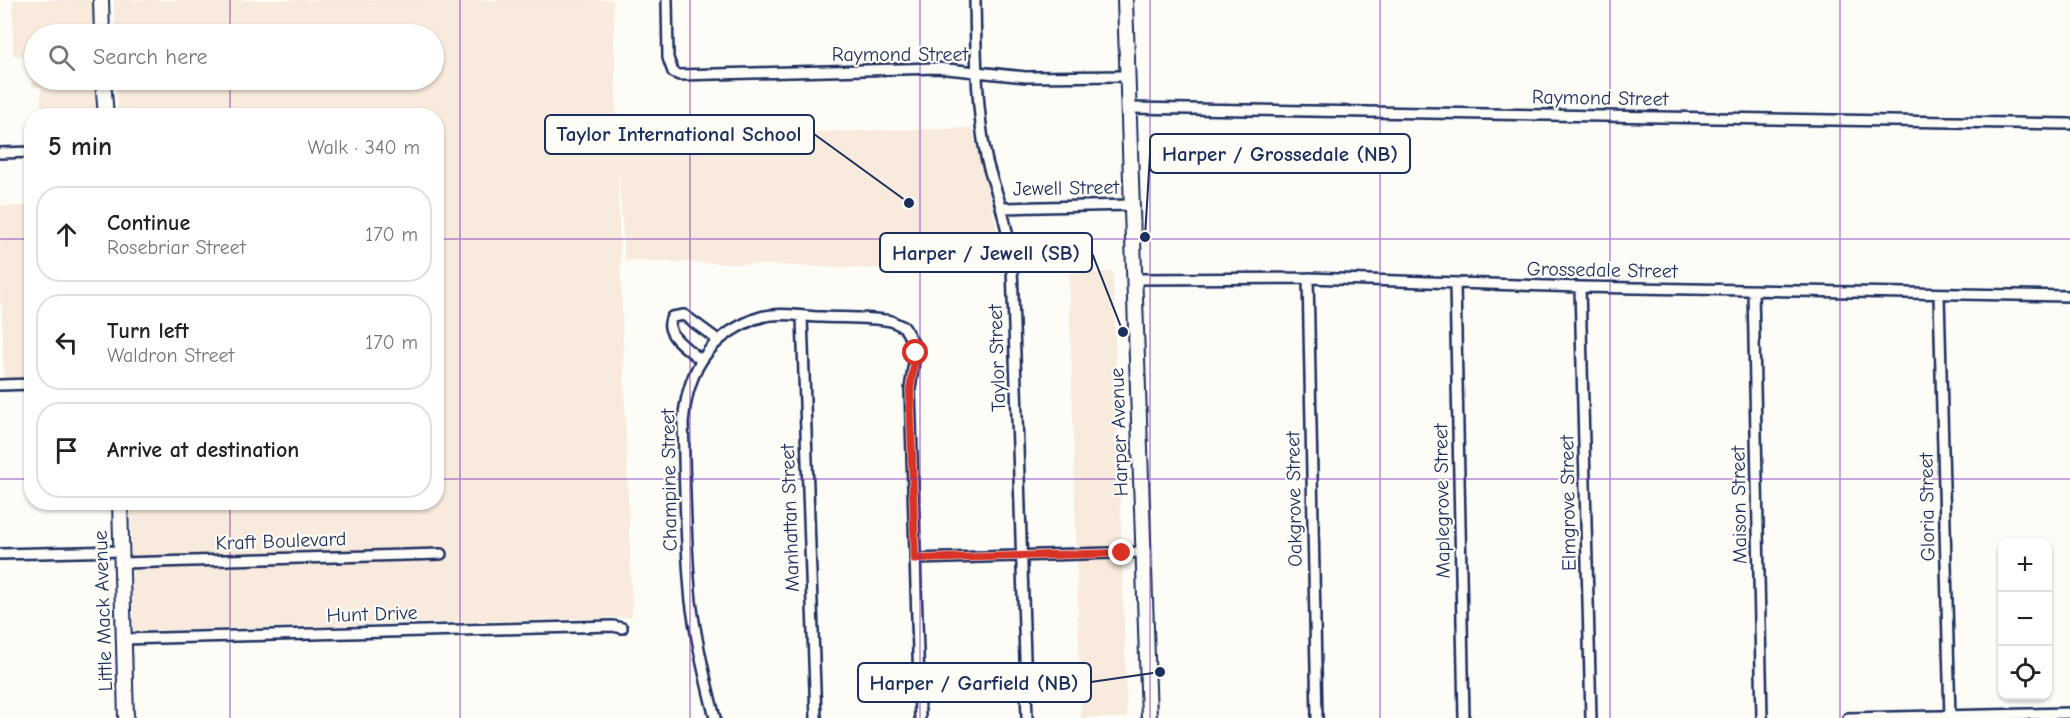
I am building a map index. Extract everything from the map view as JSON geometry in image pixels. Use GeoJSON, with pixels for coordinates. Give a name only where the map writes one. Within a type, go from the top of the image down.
{"type":"FeatureCollection","features":[{"type":"Feature","properties":{"kind":"main road"},"geometry":{"type":"LineString","coordinates":[[101,0],[102,24]]}},
{"type":"Feature","properties":{"kind":"main road","name":"Harper Avenue"},"geometry":{"type":"LineString","coordinates":[[1125,0],[1149,718]]}},
{"type":"Feature","properties":{"kind":"main road"},"geometry":{"type":"LineString","coordinates":[[104,90],[105,108]]}},
{"type":"Feature","properties":{"kind":"main road","name":"Little Mack Avenue"},"geometry":{"type":"LineString","coordinates":[[120,510],[126,718]]}},
{"type":"Feature","properties":{"kind":"street","name":"Raymond Street"},"geometry":{"type":"LineString","coordinates":[[667,0],[668,58],[673,72],[679,75],[937,68],[1026,77],[1128,76]]}},
{"type":"Feature","properties":{"kind":"street","name":"Taylor Street"},"geometry":{"type":"LineString","coordinates":[[975,0],[977,71],[986,156],[1002,208],[1012,266],[1027,718]]}},
{"type":"Feature","properties":{"kind":"street","name":"Raymond Street"},"geometry":{"type":"LineString","coordinates":[[1129,108],[2070,124]]}},
{"type":"Feature","properties":{"kind":"street"},"geometry":{"type":"LineString","coordinates":[[0,153],[24,152]]}},
{"type":"Feature","properties":{"kind":"street","name":"Jewell Street"},"geometry":{"type":"LineString","coordinates":[[1002,208],[1131,205]]}},
{"type":"Feature","properties":{"kind":"street","name":"Grossedale Street"},"geometry":{"type":"LineString","coordinates":[[1134,279],[1308,278],[1580,287],[2070,296]]}},
{"type":"Feature","properties":{"kind":"street","name":"Oakgrove Street"},"geometry":{"type":"LineString","coordinates":[[1308,278],[1317,718]]}},
{"type":"Feature","properties":{"kind":"street","name":"Maplegrove Street"},"geometry":{"type":"LineString","coordinates":[[1455,284],[1464,718]]}},
{"type":"Feature","properties":{"kind":"street","name":"Elmgrove Street"},"geometry":{"type":"LineString","coordinates":[[1580,287],[1591,718]]}},
{"type":"Feature","properties":{"kind":"street","name":"Maison Street"},"geometry":{"type":"LineString","coordinates":[[1753,291],[1762,718]]}},
{"type":"Feature","properties":{"kind":"street","name":"Gloria Street"},"geometry":{"type":"LineString","coordinates":[[1939,295],[1950,717]]}},
{"type":"Feature","properties":{"kind":"street","name":"Champine Street"},"geometry":{"type":"LineString","coordinates":[[715,718],[701,665],[687,551],[683,422],[687,391],[700,359],[718,340],[758,317],[780,314],[891,321],[904,327],[914,341],[916,353],[910,389],[920,718]]}},
{"type":"Feature","properties":{"kind":"street"},"geometry":{"type":"LineString","coordinates":[[700,359],[670,332],[669,324],[672,317],[684,315],[718,340]]}},
{"type":"Feature","properties":{"kind":"street","name":"Manhattan Street"},"geometry":{"type":"LineString","coordinates":[[802,316],[816,718]]}},
{"type":"Feature","properties":{"kind":"street"},"geometry":{"type":"LineString","coordinates":[[0,385],[24,384]]}},
{"type":"Feature","properties":{"kind":"street"},"geometry":{"type":"LineString","coordinates":[[915,559],[1143,552]]}},
{"type":"Feature","properties":{"kind":"street","name":"Kraft Boulevard"},"geometry":{"type":"LineString","coordinates":[[0,554],[121,557],[441,554]]}},
{"type":"Feature","properties":{"kind":"street","name":"Hunt Drive"},"geometry":{"type":"LineString","coordinates":[[123,639],[613,626],[622,628]]}},
{"type":"Feature","properties":{"kind":"street"},"geometry":{"type":"LineString","coordinates":[[1848,718],[2070,713]]}},
{"type":"Feature","properties":{"kind":"shaded area"},"geometry":{"type":"Polygon","coordinates":[[[13,0],[93,0],[94,24],[24,24],[24,57],[13,55],[13,0]]]}},
{"type":"Feature","properties":{"kind":"shaded area"},"geometry":{"type":"Polygon","coordinates":[[[114,0],[613,0],[617,137],[972,128],[991,202],[1005,273],[625,260],[617,158],[632,617],[134,631],[130,510],[444,510],[444,108],[118,108],[117,90],[444,90],[444,24],[115,24],[114,0]]]}},
{"type":"Feature","properties":{"kind":"shaded area"},"geometry":{"type":"Polygon","coordinates":[[[41,90],[96,90],[97,108],[41,108],[41,90]]]}},
{"type":"Feature","properties":{"kind":"shaded area"},"geometry":{"type":"Polygon","coordinates":[[[0,206],[24,206],[24,379],[4,380],[2,306],[0,305],[0,206]]]}},
{"type":"Feature","properties":{"kind":"shaded area"},"geometry":{"type":"Polygon","coordinates":[[[1113,272],[1127,718],[1081,718],[1069,273],[1113,272]]]}},
{"type":"Feature","properties":{"kind":"place","name":"Taylor International School"},"geometry":{"type":"Point","coordinates":[909,203]}},
{"type":"Feature","properties":{"kind":"place","name":"Harper / Grossedale (NB)"},"geometry":{"type":"Point","coordinates":[1145,237]}},
{"type":"Feature","properties":{"kind":"place","name":"Harper / Jewell (SB)"},"geometry":{"type":"Point","coordinates":[1123,332]}},
{"type":"Feature","properties":{"kind":"place","name":"Harper / Garfield (NB)"},"geometry":{"type":"Point","coordinates":[1160,672]}},
{"type":"Feature","properties":{"kind":"route"},"geometry":{"type":"LineString","coordinates":[[916,353],[910,389],[915,559],[1122,553]]}}]}
